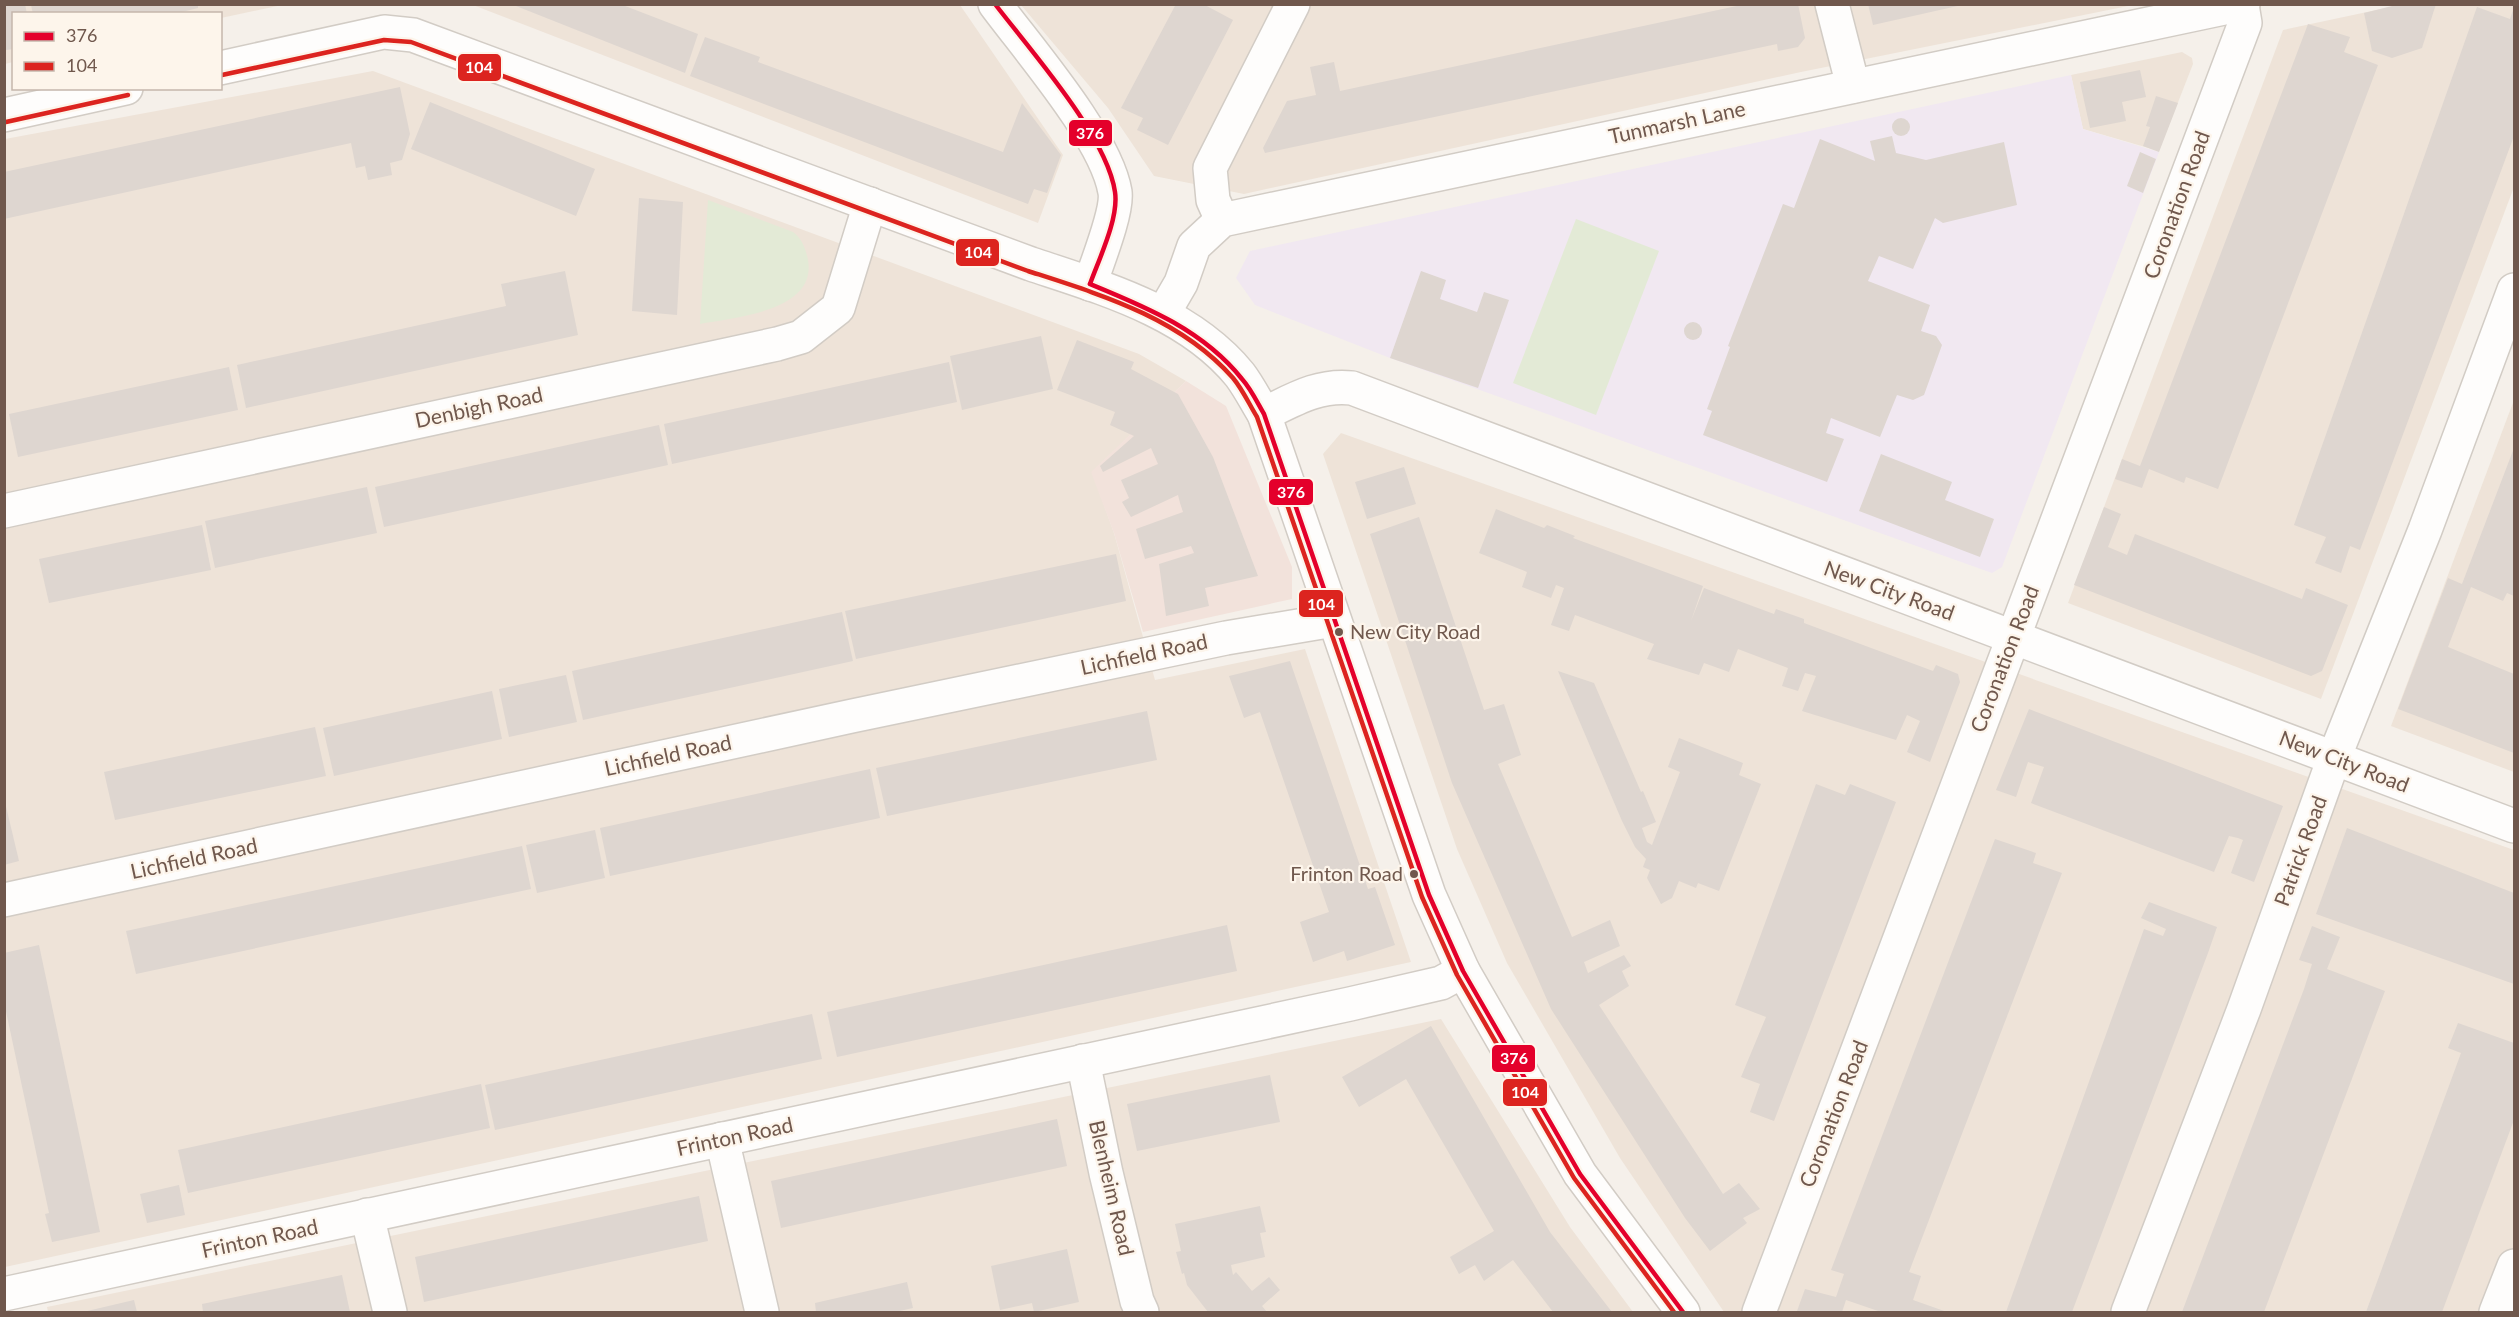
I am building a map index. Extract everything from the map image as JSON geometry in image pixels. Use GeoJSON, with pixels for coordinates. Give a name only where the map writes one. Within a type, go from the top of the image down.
{"type":"FeatureCollection","features":[{"type":"Feature","properties":{"kind":"street"},"geometry":{"type":"LineString","coordinates":[[995,4],[1080,119],[1107,165],[1115,194],[1108,233],[1090,284]]}},
{"type":"Feature","properties":{"kind":"street"},"geometry":{"type":"LineString","coordinates":[[1163,314],[1181,283],[1194,246],[1222,220],[1213,200],[1210,168],[1293,4]]}},
{"type":"Feature","properties":{"kind":"street"},"geometry":{"type":"LineString","coordinates":[[1832,4],[1852,86]]}},
{"type":"Feature","properties":{"kind":"street","name":"Tunmarsh Lane"},"geometry":{"type":"LineString","coordinates":[[1222,220],[2242,5]]}},
{"type":"Feature","properties":{"kind":"street","name":"Coronation Road"},"geometry":{"type":"LineString","coordinates":[[1759,1312],[2245,23],[2242,5]]}},
{"type":"Feature","properties":{"kind":"street"},"geometry":{"type":"LineString","coordinates":[[222,68],[384,32],[413,35],[1090,284],[1163,314],[1210,346],[1239,375],[1264,414],[1430,895],[1463,971],[1580,1173],[1683,1312]]}},
{"type":"Feature","properties":{"kind":"street"},"geometry":{"type":"LineString","coordinates":[[4,115],[117,90]]}},
{"type":"Feature","properties":{"kind":"street","name":"Denbigh Road"},"geometry":{"type":"LineString","coordinates":[[4,511],[801,337],[838,308],[870,204]]}},
{"type":"Feature","properties":{"kind":"street","name":"Patrick Road"},"geometry":{"type":"LineString","coordinates":[[2128,1312],[2240,1019],[2334,758],[2425,530],[2514,290]]}},
{"type":"Feature","properties":{"kind":"street","name":"New City Road"},"geometry":{"type":"LineString","coordinates":[[1264,414],[1320,388],[1335,386],[1352,388],[2514,826]]}},
{"type":"Feature","properties":{"kind":"street","name":"Lichfield Road"},"geometry":{"type":"LineString","coordinates":[[4,900],[840,719],[1226,638],[1334,620]]}},
{"type":"Feature","properties":{"kind":"street","name":"Frinton Road"},"geometry":{"type":"LineString","coordinates":[[4,1294],[1441,983],[1463,971]]}},
{"type":"Feature","properties":{"kind":"street","name":"Blenheim Road"},"geometry":{"type":"LineString","coordinates":[[1083,1061],[1106,1173],[1137,1301],[1142,1312]]}},
{"type":"Feature","properties":{"kind":"street"},"geometry":{"type":"LineString","coordinates":[[722,1139],[762,1312]]}},
{"type":"Feature","properties":{"kind":"street"},"geometry":{"type":"LineString","coordinates":[[368,1215],[390,1312]]}},
{"type":"Feature","properties":{"kind":"street"},"geometry":{"type":"LineString","coordinates":[[2496,1312],[2514,1266]]}},
{"type":"Feature","properties":{"kind":"street"},"geometry":{"type":"LineString","coordinates":[[4,1301],[7,1312]]}},
{"type":"Feature","properties":{"kind":"shaded area"},"geometry":{"type":"Polygon","coordinates":[[[4,5],[282,5],[222,18],[222,12],[12,12],[12,62],[5,64],[4,5]]]}},
{"type":"Feature","properties":{"kind":"shaded area"},"geometry":{"type":"Polygon","coordinates":[[[473,5],[960,5],[1063,155],[1038,223],[473,5]]]}},
{"type":"Feature","properties":{"kind":"shaded area"},"geometry":{"type":"Polygon","coordinates":[[[1021,5],[2133,5],[1801,72],[1244,194],[1154,176],[1108,108],[1021,5]]]}},
{"type":"Feature","properties":{"kind":"shaded area"},"geometry":{"type":"Polygon","coordinates":[[[2400,5],[2514,5],[2514,187],[2321,699],[2068,603],[2283,30],[2400,5]]]}},
{"type":"Feature","properties":{"kind":"shaded area"},"geometry":{"type":"Polygon","coordinates":[[[2182,52],[2192,58],[2193,64],[2159,151],[2083,129],[2071,75],[2182,52]]]}},
{"type":"Feature","properties":{"kind":"shaded area"},"geometry":{"type":"Polygon","coordinates":[[[373,71],[1139,354],[1186,381],[1092,472],[1114,533],[1155,680],[1305,649],[1411,962],[5,1267],[5,139],[373,71]]]}},
{"type":"Feature","properties":{"kind":"shaded area"},"geometry":{"type":"Polygon","coordinates":[[[2071,75],[2083,129],[2159,152],[2002,567],[1992,573],[1390,358],[1255,305],[1236,278],[1250,251],[2071,75]]]}},
{"type":"Feature","properties":{"kind":"shaded area"},"geometry":{"type":"Polygon","coordinates":[[[1186,381],[1226,406],[1292,567],[1292,599],[1143,632],[1114,533],[1091,472],[1186,381]]]}},
{"type":"Feature","properties":{"kind":"shaded area"},"geometry":{"type":"Polygon","coordinates":[[[2514,400],[2514,772],[2391,726],[2514,400]]]}},
{"type":"Feature","properties":{"kind":"shaded area"},"geometry":{"type":"Polygon","coordinates":[[[1341,433],[2514,850],[2514,1312],[1724,1312],[1620,1158],[1507,963],[1457,849],[1323,454],[1341,433]]]}},
{"type":"Feature","properties":{"kind":"shaded area"},"geometry":{"type":"Polygon","coordinates":[[[1441,1019],[1570,1227],[1633,1312],[48,1312],[47,1307],[1441,1019]]]}},
{"type":"Feature","properties":{"kind":"green space"},"geometry":{"type":"Polygon","coordinates":[[[708,200],[793,232],[803,244],[808,260],[807,277],[800,291],[787,301],[770,309],[700,324],[708,200]]]}},
{"type":"Feature","properties":{"kind":"green space"},"geometry":{"type":"Polygon","coordinates":[[[1576,219],[1659,251],[1596,415],[1513,383],[1576,219]]]}},
{"type":"Feature","properties":{"kind":"building"},"geometry":{"type":"Polygon","coordinates":[[[4,4],[25,4],[27,12],[12,12],[12,49],[6,50],[4,4]]]}},
{"type":"Feature","properties":{"kind":"building"},"geometry":{"type":"Polygon","coordinates":[[[511,4],[620,4],[698,34],[685,73],[511,4]]]}},
{"type":"Feature","properties":{"kind":"building"},"geometry":{"type":"Polygon","coordinates":[[[1176,4],[1203,4],[1233,20],[1168,145],[1137,130],[1143,118],[1121,108],[1176,4]]]}},
{"type":"Feature","properties":{"kind":"building"},"geometry":{"type":"Polygon","coordinates":[[[1746,4],[1798,4],[1805,38],[1798,47],[1778,51],[1777,44],[1265,153],[1263,148],[1287,101],[1316,95],[1310,67],[1334,62],[1340,91],[1746,4]]]}},
{"type":"Feature","properties":{"kind":"building"},"geometry":{"type":"Polygon","coordinates":[[[1868,4],[1962,4],[1962,5],[1873,25],[1868,4]]]}},
{"type":"Feature","properties":{"kind":"building"},"geometry":{"type":"Polygon","coordinates":[[[2400,4],[2436,4],[2422,48],[2392,58],[2372,51],[2364,13],[2400,4]]]}},
{"type":"Feature","properties":{"kind":"building"},"geometry":{"type":"Polygon","coordinates":[[[31,5],[198,5],[198,8],[182,12],[33,12],[31,5]]]}},
{"type":"Feature","properties":{"kind":"building"},"geometry":{"type":"Polygon","coordinates":[[[2477,7],[2510,19],[2514,7],[2514,136],[2360,550],[2350,546],[2341,573],[2315,563],[2326,537],[2294,525],[2477,7]]]}},
{"type":"Feature","properties":{"kind":"building"},"geometry":{"type":"Polygon","coordinates":[[[2308,24],[2350,37],[2344,52],[2378,65],[2218,489],[2186,477],[2184,483],[2149,469],[2142,488],[2115,479],[2122,459],[2140,466],[2308,24]]]}},
{"type":"Feature","properties":{"kind":"building"},"geometry":{"type":"Polygon","coordinates":[[[705,37],[760,57],[758,62],[1003,152],[1022,103],[1061,155],[1047,193],[1034,189],[1028,204],[690,76],[705,37]]]}},
{"type":"Feature","properties":{"kind":"building"},"geometry":{"type":"Polygon","coordinates":[[[2140,70],[2146,97],[2122,102],[2126,121],[2090,128],[2080,82],[2140,70]]]}},
{"type":"Feature","properties":{"kind":"building"},"geometry":{"type":"Polygon","coordinates":[[[400,87],[410,134],[402,160],[390,163],[392,175],[368,180],[365,166],[356,168],[351,143],[4,219],[4,172],[400,87]]]}},
{"type":"Feature","properties":{"kind":"building"},"geometry":{"type":"Polygon","coordinates":[[[2156,96],[2178,103],[2159,152],[2143,146],[2150,127],[2146,126],[2156,96]]]}},
{"type":"Feature","properties":{"kind":"building"},"geometry":{"type":"Polygon","coordinates":[[[430,102],[595,169],[576,216],[411,149],[430,102]]]}},
{"type":"Feature","properties":{"kind":"building"},"geometry":{"type":"Polygon","coordinates":[[[1901,118],[1907,121],[1910,127],[1907,133],[1901,136],[1895,133],[1892,127],[1895,121],[1901,118]]]}},
{"type":"Feature","properties":{"kind":"building"},"geometry":{"type":"Polygon","coordinates":[[[1892,136],[1896,153],[1926,160],[2004,142],[2017,205],[1943,223],[1935,218],[1913,269],[1879,256],[1868,281],[1930,305],[1921,331],[1936,336],[1942,345],[1924,395],[1913,400],[1897,395],[1880,437],[1831,418],[1826,433],[1844,439],[1827,482],[1703,435],[1712,411],[1707,409],[1730,347],[1728,346],[1783,204],[1794,208],[1820,139],[1875,161],[1870,141],[1892,136]]]}},
{"type":"Feature","properties":{"kind":"building"},"geometry":{"type":"Polygon","coordinates":[[[2140,152],[2156,159],[2143,193],[2127,186],[2140,152]]]}},
{"type":"Feature","properties":{"kind":"building"},"geometry":{"type":"Polygon","coordinates":[[[639,198],[683,202],[677,315],[632,311],[639,198]]]}},
{"type":"Feature","properties":{"kind":"building"},"geometry":{"type":"Polygon","coordinates":[[[565,271],[578,335],[246,408],[237,365],[506,306],[501,284],[565,271]]]}},
{"type":"Feature","properties":{"kind":"building"},"geometry":{"type":"Polygon","coordinates":[[[1421,271],[1446,280],[1440,299],[1477,312],[1484,292],[1509,300],[1478,388],[1390,358],[1421,271]]]}},
{"type":"Feature","properties":{"kind":"building"},"geometry":{"type":"Polygon","coordinates":[[[1693,322],[1699,325],[1702,331],[1699,337],[1693,340],[1687,337],[1684,331],[1687,325],[1693,322]]]}},
{"type":"Feature","properties":{"kind":"building"},"geometry":{"type":"Polygon","coordinates":[[[1041,336],[1053,389],[962,410],[950,356],[1041,336]]]}},
{"type":"Feature","properties":{"kind":"building"},"geometry":{"type":"Polygon","coordinates":[[[1077,340],[1134,362],[1131,369],[1178,394],[1213,457],[1258,576],[1205,588],[1209,606],[1166,616],[1159,564],[1194,553],[1191,546],[1145,559],[1136,529],[1183,512],[1178,495],[1131,517],[1122,502],[1129,498],[1121,480],[1158,464],[1151,448],[1103,472],[1100,466],[1134,436],[1110,425],[1115,412],[1057,390],[1077,340]]]}},
{"type":"Feature","properties":{"kind":"building"},"geometry":{"type":"Polygon","coordinates":[[[949,362],[957,402],[672,464],[664,424],[949,362]]]}},
{"type":"Feature","properties":{"kind":"building"},"geometry":{"type":"Polygon","coordinates":[[[229,367],[238,410],[18,457],[9,414],[229,367]]]}},
{"type":"Feature","properties":{"kind":"building"},"geometry":{"type":"Polygon","coordinates":[[[659,425],[668,465],[384,527],[375,487],[659,425]]]}},
{"type":"Feature","properties":{"kind":"building"},"geometry":{"type":"Polygon","coordinates":[[[2514,448],[2514,596],[2507,593],[2503,601],[2471,587],[2448,647],[2514,674],[2514,753],[2398,709],[2448,578],[2462,584],[2514,448]]]}},
{"type":"Feature","properties":{"kind":"building"},"geometry":{"type":"Polygon","coordinates":[[[1881,454],[1952,482],[1945,500],[1994,519],[1980,557],[1859,511],[1881,454]]]}},
{"type":"Feature","properties":{"kind":"building"},"geometry":{"type":"Polygon","coordinates":[[[1404,467],[1416,504],[1367,519],[1355,482],[1404,467]]]}},
{"type":"Feature","properties":{"kind":"building"},"geometry":{"type":"Polygon","coordinates":[[[367,487],[377,533],[215,568],[205,521],[367,487]]]}},
{"type":"Feature","properties":{"kind":"building"},"geometry":{"type":"Polygon","coordinates":[[[2104,507],[2121,514],[2108,547],[2127,555],[2135,534],[2302,599],[2306,588],[2348,605],[2322,671],[2311,676],[2074,585],[2104,507]]]}},
{"type":"Feature","properties":{"kind":"building"},"geometry":{"type":"Polygon","coordinates":[[[1496,509],[1544,528],[1547,525],[1575,536],[1573,538],[1703,586],[1691,621],[1704,588],[1774,614],[1776,609],[1804,619],[1804,623],[1933,671],[1936,665],[1958,674],[1960,682],[1930,762],[1907,752],[1920,721],[1907,715],[1896,740],[1802,711],[1816,676],[1805,673],[1798,691],[1782,686],[1788,668],[1738,649],[1729,672],[1704,663],[1699,675],[1647,659],[1654,644],[1575,615],[1569,631],[1551,625],[1564,588],[1556,585],[1551,598],[1522,587],[1527,572],[1479,553],[1496,509]]]}},
{"type":"Feature","properties":{"kind":"building"},"geometry":{"type":"Polygon","coordinates":[[[1419,517],[1484,710],[1504,704],[1521,755],[1498,764],[1572,937],[1610,920],[1620,946],[1584,962],[1588,973],[1624,955],[1631,966],[1622,971],[1629,986],[1599,1005],[1723,1194],[1739,1183],[1760,1209],[1743,1218],[1747,1223],[1710,1251],[1685,1218],[1551,1009],[1452,783],[1370,534],[1419,517]]]}},
{"type":"Feature","properties":{"kind":"building"},"geometry":{"type":"Polygon","coordinates":[[[202,525],[211,570],[49,603],[39,559],[202,525]]]}},
{"type":"Feature","properties":{"kind":"building"},"geometry":{"type":"Polygon","coordinates":[[[1116,554],[1126,601],[856,659],[845,611],[1116,554]]]}},
{"type":"Feature","properties":{"kind":"building"},"geometry":{"type":"Polygon","coordinates":[[[842,612],[853,661],[583,720],[572,671],[842,612]]]}},
{"type":"Feature","properties":{"kind":"building"},"geometry":{"type":"Polygon","coordinates":[[[1290,661],[1368,889],[1375,887],[1395,945],[1347,961],[1344,951],[1313,962],[1300,922],[1329,912],[1260,712],[1244,718],[1229,676],[1290,661]]]}},
{"type":"Feature","properties":{"kind":"building"},"geometry":{"type":"Polygon","coordinates":[[[1558,671],[1594,683],[1656,822],[1642,828],[1647,842],[1652,845],[1680,772],[1668,767],[1679,738],[1743,763],[1739,775],[1761,784],[1719,891],[1698,883],[1696,888],[1679,881],[1672,898],[1661,904],[1647,878],[1650,870],[1643,867],[1646,859],[1635,847],[1622,821],[1558,671]]]}},
{"type":"Feature","properties":{"kind":"building"},"geometry":{"type":"Polygon","coordinates":[[[566,675],[577,722],[509,737],[499,689],[566,675]]]}},
{"type":"Feature","properties":{"kind":"building"},"geometry":{"type":"Polygon","coordinates":[[[492,691],[502,739],[334,776],[323,728],[492,691]]]}},
{"type":"Feature","properties":{"kind":"building"},"geometry":{"type":"Polygon","coordinates":[[[2029,709],[2283,806],[2254,882],[2231,873],[2243,840],[2238,838],[2229,836],[2214,872],[2031,803],[2044,767],[2028,762],[2016,797],[1996,790],[2029,709]]]}},
{"type":"Feature","properties":{"kind":"building"},"geometry":{"type":"Polygon","coordinates":[[[1147,711],[1157,760],[887,816],[876,768],[1147,711]]]}},
{"type":"Feature","properties":{"kind":"building"},"geometry":{"type":"Polygon","coordinates":[[[315,727],[326,776],[115,820],[104,772],[315,727]]]}},
{"type":"Feature","properties":{"kind":"building"},"geometry":{"type":"Polygon","coordinates":[[[870,769],[880,818],[610,876],[600,828],[870,769]]]}},
{"type":"Feature","properties":{"kind":"building"},"geometry":{"type":"Polygon","coordinates":[[[1816,784],[1845,795],[1850,784],[1896,802],[1774,1121],[1750,1112],[1760,1084],[1741,1077],[1766,1017],[1735,1005],[1816,784]]]}},
{"type":"Feature","properties":{"kind":"building"},"geometry":{"type":"Polygon","coordinates":[[[4,798],[19,861],[4,865],[4,798]]]}},
{"type":"Feature","properties":{"kind":"building"},"geometry":{"type":"Polygon","coordinates":[[[2347,828],[2514,893],[2514,984],[2316,914],[2347,828]]]}},
{"type":"Feature","properties":{"kind":"building"},"geometry":{"type":"Polygon","coordinates":[[[595,830],[605,878],[537,893],[526,845],[595,830]]]}},
{"type":"Feature","properties":{"kind":"building"},"geometry":{"type":"Polygon","coordinates":[[[1995,839],[2036,853],[2033,863],[2062,873],[1909,1272],[1921,1276],[1913,1300],[1947,1312],[1881,1312],[1846,1300],[1842,1312],[1797,1311],[1805,1289],[1836,1297],[1844,1274],[1831,1270],[1995,839]]]}},
{"type":"Feature","properties":{"kind":"building"},"geometry":{"type":"Polygon","coordinates":[[[522,846],[531,889],[136,974],[126,931],[522,846]]]}},
{"type":"Feature","properties":{"kind":"building"},"geometry":{"type":"Polygon","coordinates":[[[2149,902],[2217,927],[2208,953],[2072,1312],[2006,1312],[2144,929],[2163,936],[2166,929],[2141,918],[2149,902]]]}},
{"type":"Feature","properties":{"kind":"building"},"geometry":{"type":"Polygon","coordinates":[[[1227,925],[1237,971],[837,1057],[827,1012],[1227,925]]]}},
{"type":"Feature","properties":{"kind":"building"},"geometry":{"type":"Polygon","coordinates":[[[2312,926],[2340,937],[2327,969],[2385,991],[2264,1312],[2182,1312],[2304,989],[2312,964],[2299,960],[2312,926]]]}},
{"type":"Feature","properties":{"kind":"building"},"geometry":{"type":"Polygon","coordinates":[[[39,945],[100,1232],[52,1242],[45,1214],[49,1213],[4,1002],[4,953],[39,945]]]}},
{"type":"Feature","properties":{"kind":"building"},"geometry":{"type":"Polygon","coordinates":[[[812,1014],[822,1059],[495,1130],[485,1085],[812,1014]]]}},
{"type":"Feature","properties":{"kind":"building"},"geometry":{"type":"Polygon","coordinates":[[[2458,1023],[2514,1043],[2514,1120],[2442,1312],[2366,1312],[2461,1053],[2448,1048],[2458,1023]]]}},
{"type":"Feature","properties":{"kind":"building"},"geometry":{"type":"Polygon","coordinates":[[[1431,1026],[1550,1232],[1612,1312],[1553,1312],[1513,1260],[1484,1281],[1475,1265],[1459,1274],[1450,1257],[1494,1231],[1406,1079],[1359,1107],[1342,1077],[1431,1026]]]}},
{"type":"Feature","properties":{"kind":"building"},"geometry":{"type":"Polygon","coordinates":[[[1270,1075],[1280,1122],[1137,1151],[1127,1104],[1270,1075]]]}},
{"type":"Feature","properties":{"kind":"building"},"geometry":{"type":"Polygon","coordinates":[[[481,1084],[490,1128],[188,1193],[178,1150],[481,1084]]]}},
{"type":"Feature","properties":{"kind":"building"},"geometry":{"type":"Polygon","coordinates":[[[1057,1119],[1067,1166],[781,1228],[771,1181],[1057,1119]]]}},
{"type":"Feature","properties":{"kind":"building"},"geometry":{"type":"Polygon","coordinates":[[[179,1185],[185,1215],[147,1223],[140,1194],[179,1185]]]}},
{"type":"Feature","properties":{"kind":"building"},"geometry":{"type":"Polygon","coordinates":[[[699,1196],[708,1241],[424,1302],[415,1257],[699,1196]]]}},
{"type":"Feature","properties":{"kind":"building"},"geometry":{"type":"Polygon","coordinates":[[[1260,1206],[1266,1232],[1260,1233],[1265,1257],[1231,1265],[1233,1275],[1236,1272],[1252,1291],[1269,1277],[1280,1290],[1262,1306],[1267,1312],[1208,1312],[1187,1285],[1184,1273],[1182,1274],[1176,1252],[1181,1251],[1175,1224],[1260,1206]]]}},
{"type":"Feature","properties":{"kind":"building"},"geometry":{"type":"Polygon","coordinates":[[[1067,1249],[1079,1302],[1034,1312],[1032,1303],[1000,1310],[991,1266],[1067,1249]]]}},
{"type":"Feature","properties":{"kind":"building"},"geometry":{"type":"Polygon","coordinates":[[[342,1275],[350,1312],[203,1312],[202,1304],[342,1275]]]}},
{"type":"Feature","properties":{"kind":"building"},"geometry":{"type":"Polygon","coordinates":[[[907,1282],[913,1308],[895,1312],[816,1312],[815,1303],[907,1282]]]}},
{"type":"Feature","properties":{"kind":"building"},"geometry":{"type":"Polygon","coordinates":[[[134,1300],[137,1312],[83,1312],[134,1300]]]}},
{"type":"Feature","properties":{"kind":"transit line","name":"376"},"geometry":{"type":"LineString","coordinates":[[995,4],[1083,120],[1109,170],[1115,192],[1114,214],[1090,284]]}},
{"type":"Feature","properties":{"kind":"transit line","name":"104"},"geometry":{"type":"LineString","coordinates":[[222,75],[384,40],[411,42],[1028,271],[1084,289],[1164,324],[1189,339],[1212,357],[1237,383],[1257,417],[1422,897],[1457,975],[1574,1178],[1674,1312]]}},
{"type":"Feature","properties":{"kind":"transit line","name":"104"},"geometry":{"type":"LineString","coordinates":[[6,122],[128,95]]}},
{"type":"Feature","properties":{"kind":"transit line","name":"376"},"geometry":{"type":"LineString","coordinates":[[1090,284],[1152,311],[1192,333],[1227,362],[1254,396],[1264,414],[1429,895],[1463,971],[1580,1174],[1683,1312]]}},
{"type":"Feature","properties":{"kind":"place","name":"New City Road"},"geometry":{"type":"Point","coordinates":[1339,632]}},
{"type":"Feature","properties":{"kind":"place","name":"Frinton Road"},"geometry":{"type":"Point","coordinates":[1414,874]}}]}
